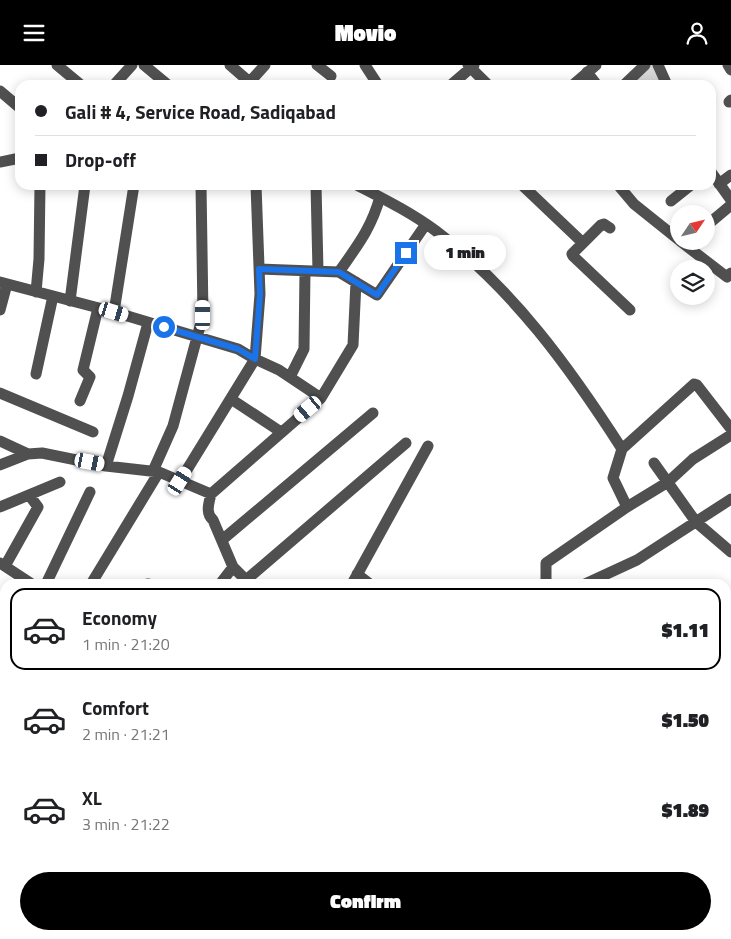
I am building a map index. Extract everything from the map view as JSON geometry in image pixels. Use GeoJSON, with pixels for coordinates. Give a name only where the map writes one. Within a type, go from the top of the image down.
{"type":"FeatureCollection","features":[{"type":"Feature","properties":{"kind":"street"},"geometry":{"type":"LineString","coordinates":[[57,65],[75,80]]}},
{"type":"Feature","properties":{"kind":"street"},"geometry":{"type":"LineString","coordinates":[[118,80],[132,65]]}},
{"type":"Feature","properties":{"kind":"street"},"geometry":{"type":"LineString","coordinates":[[144,65],[162,80]]}},
{"type":"Feature","properties":{"kind":"street"},"geometry":{"type":"LineString","coordinates":[[230,65],[246,80]]}},
{"type":"Feature","properties":{"kind":"street"},"geometry":{"type":"LineString","coordinates":[[253,80],[265,65]]}},
{"type":"Feature","properties":{"kind":"street"},"geometry":{"type":"LineString","coordinates":[[317,65],[331,76]]}},
{"type":"Feature","properties":{"kind":"street"},"geometry":{"type":"LineString","coordinates":[[365,65],[375,80]]}},
{"type":"Feature","properties":{"kind":"street"},"geometry":{"type":"LineString","coordinates":[[629,80],[645,65]]}},
{"type":"Feature","properties":{"kind":"street"},"geometry":{"type":"LineString","coordinates":[[658,65],[665,80]]}},
{"type":"Feature","properties":{"kind":"street"},"geometry":{"type":"LineString","coordinates":[[728,65],[731,70]]}},
{"type":"Feature","properties":{"kind":"street"},"geometry":{"type":"LineString","coordinates":[[456,80],[471,66],[484,80]]}},
{"type":"Feature","properties":{"kind":"street"},"geometry":{"type":"LineString","coordinates":[[579,80],[591,69]]}},
{"type":"Feature","properties":{"kind":"street"},"geometry":{"type":"LineString","coordinates":[[0,91],[15,104]]}},
{"type":"Feature","properties":{"kind":"street"},"geometry":{"type":"LineString","coordinates":[[0,162],[15,159]]}},
{"type":"Feature","properties":{"kind":"street"},"geometry":{"type":"LineString","coordinates":[[719,184],[731,175]]}},
{"type":"Feature","properties":{"kind":"street"},"geometry":{"type":"LineString","coordinates":[[716,180],[731,200]]}},
{"type":"Feature","properties":{"kind":"street"},"geometry":{"type":"LineString","coordinates":[[36,292],[40,190]]}},
{"type":"Feature","properties":{"kind":"street"},"geometry":{"type":"LineString","coordinates":[[70,301],[84,190]]}},
{"type":"Feature","properties":{"kind":"street"},"geometry":{"type":"LineString","coordinates":[[114,312],[133,190]]}},
{"type":"Feature","properties":{"kind":"street"},"geometry":{"type":"LineString","coordinates":[[94,579],[156,472],[173,426],[203,315],[201,190]]}},
{"type":"Feature","properties":{"kind":"street"},"geometry":{"type":"LineString","coordinates":[[180,481],[255,359],[260,294],[256,190]]}},
{"type":"Feature","properties":{"kind":"street"},"geometry":{"type":"LineString","coordinates":[[316,190],[318,271]]}},
{"type":"Feature","properties":{"kind":"street"},"geometry":{"type":"LineString","coordinates":[[367,190],[426,225],[473,260],[512,301],[567,367],[622,449]]}},
{"type":"Feature","properties":{"kind":"street"},"geometry":{"type":"LineString","coordinates":[[527,190],[583,243]]}},
{"type":"Feature","properties":{"kind":"street"},"geometry":{"type":"LineString","coordinates":[[622,190],[634,203],[670,233]]}},
{"type":"Feature","properties":{"kind":"street"},"geometry":{"type":"LineString","coordinates":[[672,201],[685,190]]}},
{"type":"Feature","properties":{"kind":"street"},"geometry":{"type":"LineString","coordinates":[[339,272],[364,236],[374,216],[380,197]]}},
{"type":"Feature","properties":{"kind":"street"},"geometry":{"type":"LineString","coordinates":[[715,218],[731,205]]}},
{"type":"Feature","properties":{"kind":"street"},"geometry":{"type":"LineString","coordinates":[[610,228],[604,224],[601,225],[572,254],[630,310]]}},
{"type":"Feature","properties":{"kind":"street"},"geometry":{"type":"LineString","coordinates":[[259,269],[339,272],[377,295],[426,225]]}},
{"type":"Feature","properties":{"kind":"street"},"geometry":{"type":"LineString","coordinates":[[691,250],[726,277],[731,273]]}},
{"type":"Feature","properties":{"kind":"street"},"geometry":{"type":"LineString","coordinates":[[290,377],[304,349],[306,271]]}},
{"type":"Feature","properties":{"kind":"street"},"geometry":{"type":"LineString","coordinates":[[0,311],[3,283],[114,312],[238,349],[280,370],[321,398]]}},
{"type":"Feature","properties":{"kind":"street"},"geometry":{"type":"LineString","coordinates":[[245,579],[233,567],[213,520],[209,516],[211,494],[321,398],[353,345],[356,283]]}},
{"type":"Feature","properties":{"kind":"street"},"geometry":{"type":"LineString","coordinates":[[36,373],[53,296]]}},
{"type":"Feature","properties":{"kind":"street"},"geometry":{"type":"LineString","coordinates":[[80,401],[90,377],[83,369],[98,308]]}},
{"type":"Feature","properties":{"kind":"street"},"geometry":{"type":"LineString","coordinates":[[106,465],[128,396],[148,323]]}},
{"type":"Feature","properties":{"kind":"street"},"geometry":{"type":"LineString","coordinates":[[627,507],[613,478],[622,449],[694,384],[697,385],[731,429]]}},
{"type":"Feature","properties":{"kind":"street"},"geometry":{"type":"LineString","coordinates":[[0,393],[93,432]]}},
{"type":"Feature","properties":{"kind":"street"},"geometry":{"type":"LineString","coordinates":[[231,399],[281,432]]}},
{"type":"Feature","properties":{"kind":"street"},"geometry":{"type":"LineString","coordinates":[[222,540],[373,413]]}},
{"type":"Feature","properties":{"kind":"street"},"geometry":{"type":"LineString","coordinates":[[546,579],[546,563],[627,507],[668,482],[693,459],[731,435]]}},
{"type":"Feature","properties":{"kind":"street"},"geometry":{"type":"LineString","coordinates":[[0,441],[28,454]]}},
{"type":"Feature","properties":{"kind":"street"},"geometry":{"type":"LineString","coordinates":[[251,579],[406,443]]}},
{"type":"Feature","properties":{"kind":"street"},"geometry":{"type":"LineString","coordinates":[[355,579],[428,446]]}},
{"type":"Feature","properties":{"kind":"street"},"geometry":{"type":"LineString","coordinates":[[0,465],[28,454],[42,453],[156,472],[211,494]]}},
{"type":"Feature","properties":{"kind":"street"},"geometry":{"type":"LineString","coordinates":[[654,463],[696,522],[731,552]]}},
{"type":"Feature","properties":{"kind":"street"},"geometry":{"type":"LineString","coordinates":[[0,507],[60,482]]}},
{"type":"Feature","properties":{"kind":"street"},"geometry":{"type":"LineString","coordinates":[[48,579],[90,492]]}},
{"type":"Feature","properties":{"kind":"street"},"geometry":{"type":"LineString","coordinates":[[24,579],[2,565],[38,507],[29,495]]}},
{"type":"Feature","properties":{"kind":"street"},"geometry":{"type":"LineString","coordinates":[[596,579],[637,560],[731,499]]}},
{"type":"Feature","properties":{"kind":"street"},"geometry":{"type":"LineString","coordinates":[[224,579],[233,567]]}},
{"type":"Feature","properties":{"kind":"shaded area"},"geometry":{"type":"Polygon","coordinates":[[[649,65],[655,65],[662,80],[633,80],[649,65]]]}},
{"type":"Feature","properties":{"kind":"route"},"geometry":{"type":"LineString","coordinates":[[164,327],[238,349],[255,359],[260,294],[259,269],[339,272],[377,295],[406,253]]}}]}
